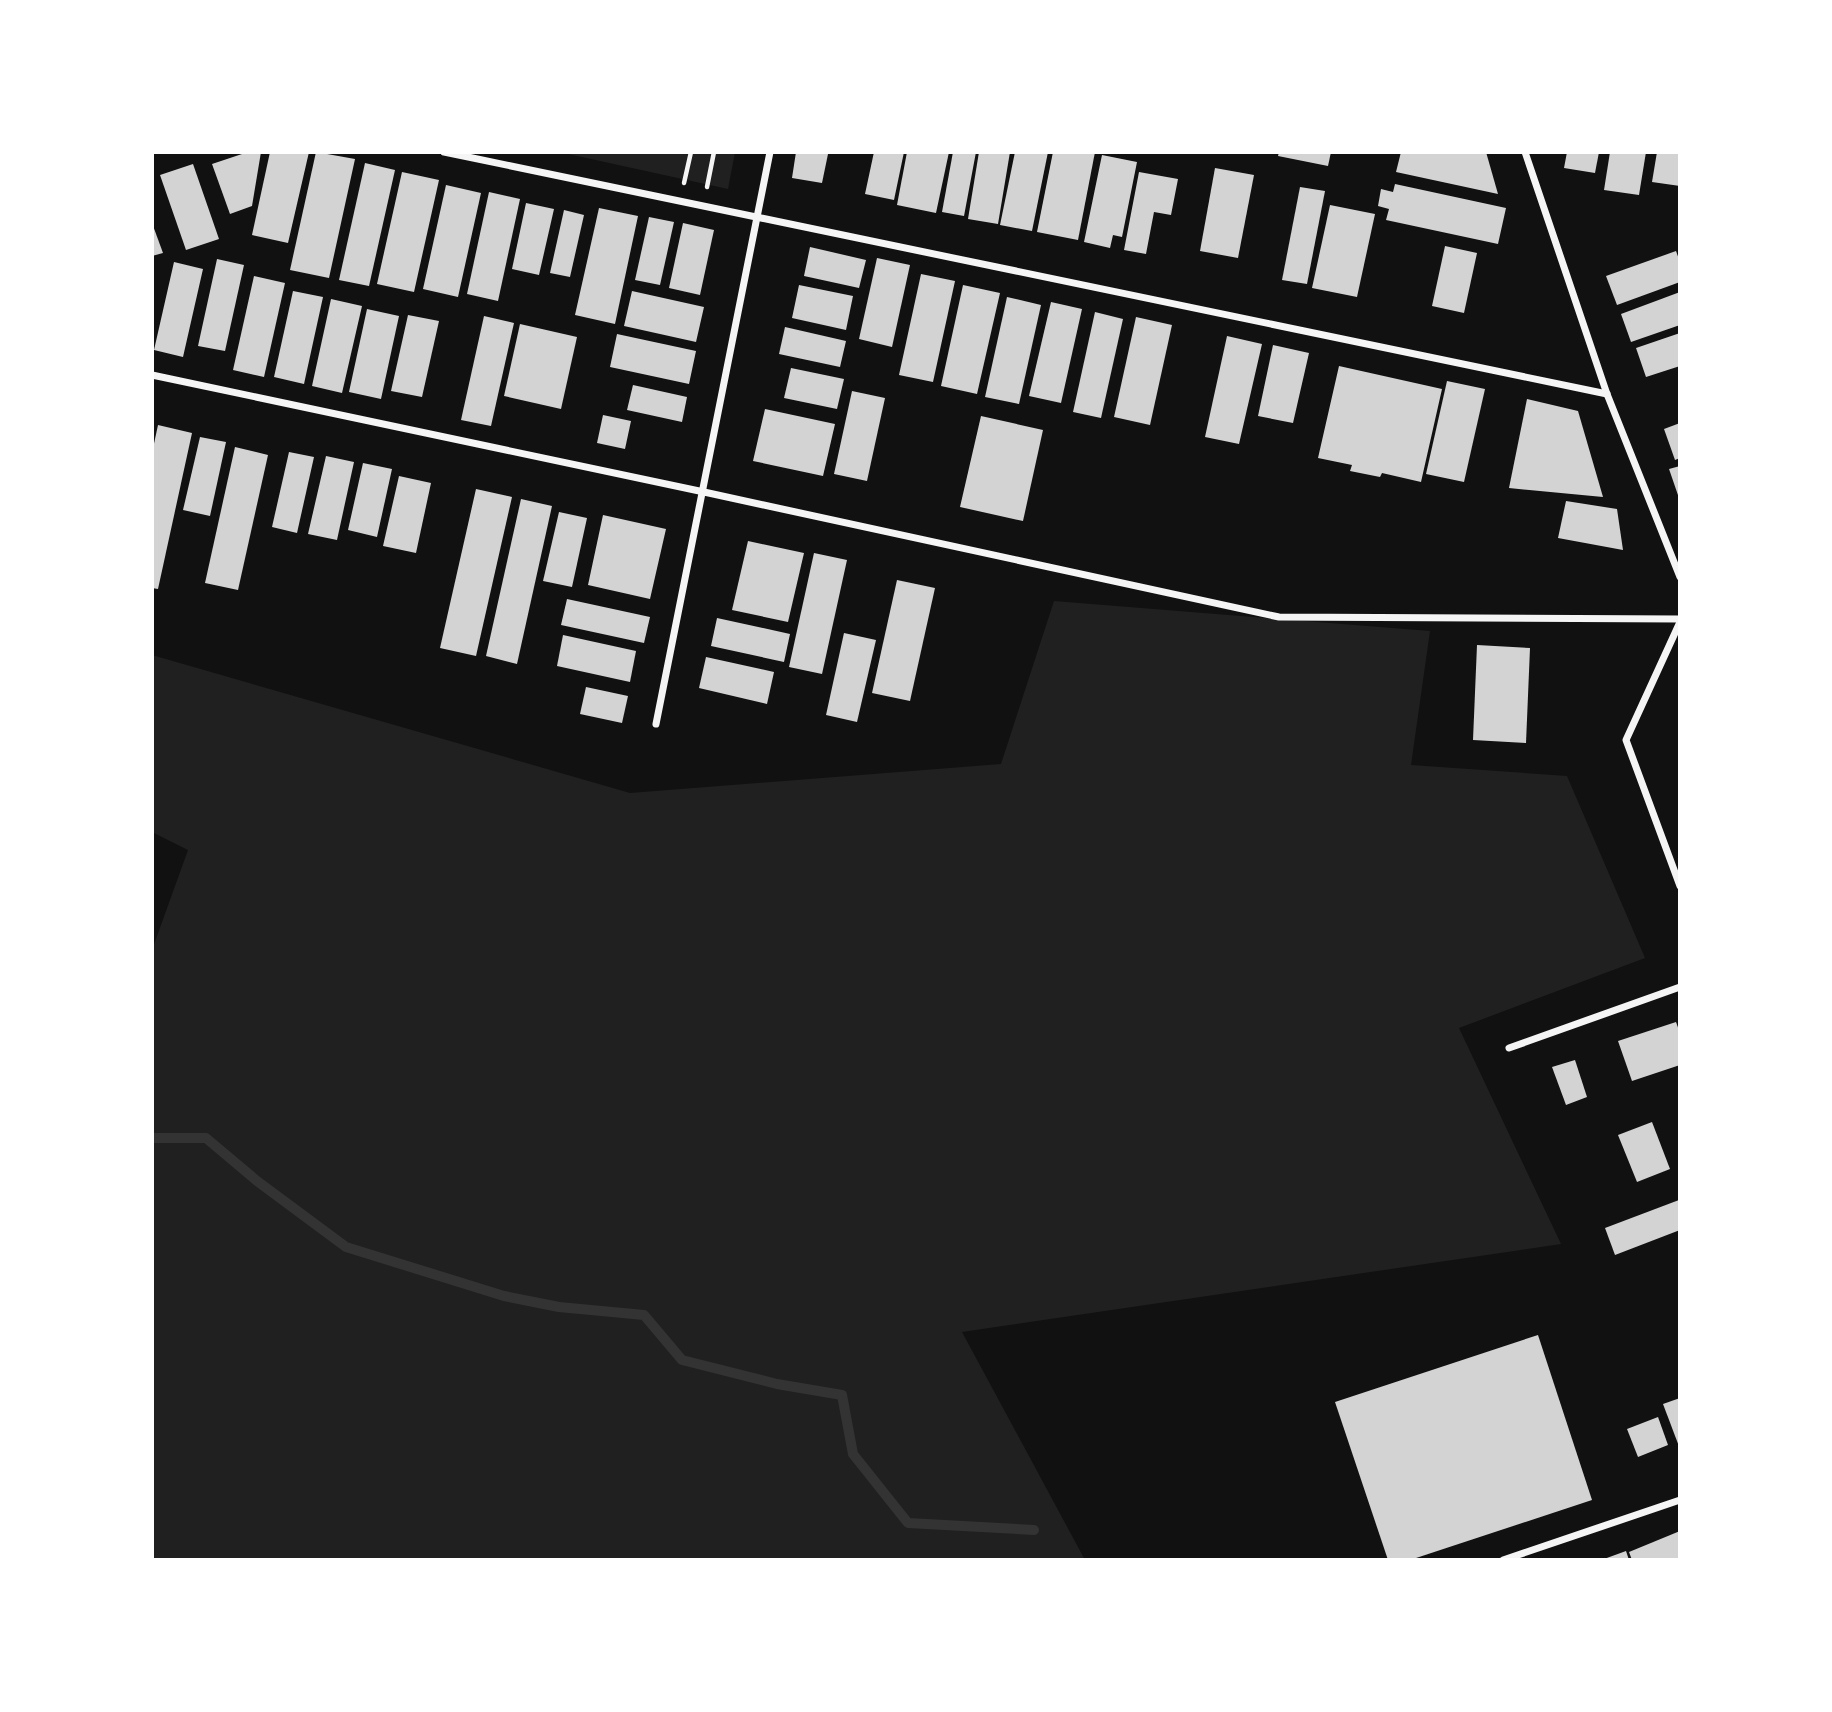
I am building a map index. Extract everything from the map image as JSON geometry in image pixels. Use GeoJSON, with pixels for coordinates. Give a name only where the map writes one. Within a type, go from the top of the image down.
{"type":"FeatureCollection","features":[{"type":"Feature","properties":{"kind":"street"},"geometry":{"type":"LineString","coordinates":[[444,152],[1607,394]]}},
{"type":"Feature","properties":{"kind":"street"},"geometry":{"type":"LineString","coordinates":[[656,724],[770,152]]}},
{"type":"Feature","properties":{"kind":"street"},"geometry":{"type":"LineString","coordinates":[[1525,152],[1607,394],[1680,577]]}},
{"type":"Feature","properties":{"kind":"street"},"geometry":{"type":"LineString","coordinates":[[152,375],[1279,617],[1680,621],[1626,740],[1680,886]]}},
{"type":"Feature","properties":{"kind":"street"},"geometry":{"type":"LineString","coordinates":[[1509,1048],[1680,987]]}},
{"type":"Feature","properties":{"kind":"street"},"geometry":{"type":"LineString","coordinates":[[1503,1560],[1680,1500]]}},
{"type":"Feature","properties":{"kind":"path"},"geometry":{"type":"LineString","coordinates":[[680,201],[691,152]]}},
{"type":"Feature","properties":{"kind":"path"},"geometry":{"type":"LineString","coordinates":[[703,205],[714,152]]}},
{"type":"Feature","properties":{"kind":"shaded area"},"geometry":{"type":"Polygon","coordinates":[[[559,152],[735,152],[728,189],[559,152]]]}},
{"type":"Feature","properties":{"kind":"shaded area"},"geometry":{"type":"Polygon","coordinates":[[[1054,601],[1430,631],[1411,765],[1567,776],[1645,958],[1459,1028],[1561,1244],[962,1332],[1085,1560],[152,1560],[152,950],[188,850],[152,832],[152,655],[630,793],[1001,764],[1054,601]]]}},
{"type":"Feature","properties":{"kind":"building"},"geometry":{"type":"Polygon","coordinates":[[[248,152],[261,152],[252,206],[230,214],[212,164],[248,152]]]}},
{"type":"Feature","properties":{"kind":"building"},"geometry":{"type":"Polygon","coordinates":[[[270,152],[309,152],[288,243],[252,235],[270,152]]]}},
{"type":"Feature","properties":{"kind":"building"},"geometry":{"type":"Polygon","coordinates":[[[316,152],[355,159],[329,278],[290,270],[316,152]]]}},
{"type":"Feature","properties":{"kind":"building"},"geometry":{"type":"Polygon","coordinates":[[[796,152],[828,154],[822,183],[792,178],[796,152]]]}},
{"type":"Feature","properties":{"kind":"building"},"geometry":{"type":"Polygon","coordinates":[[[874,152],[904,152],[894,200],[865,194],[874,152]]]}},
{"type":"Feature","properties":{"kind":"building"},"geometry":{"type":"Polygon","coordinates":[[[907,152],[949,152],[936,213],[897,205],[907,152]]]}},
{"type":"Feature","properties":{"kind":"building"},"geometry":{"type":"Polygon","coordinates":[[[953,152],[976,152],[964,216],[942,212],[953,152]]]}},
{"type":"Feature","properties":{"kind":"building"},"geometry":{"type":"Polygon","coordinates":[[[979,152],[1010,152],[998,224],[968,219],[979,152]]]}},
{"type":"Feature","properties":{"kind":"building"},"geometry":{"type":"Polygon","coordinates":[[[1015,152],[1048,152],[1032,231],[1000,225],[1015,152]]]}},
{"type":"Feature","properties":{"kind":"building"},"geometry":{"type":"Polygon","coordinates":[[[1053,152],[1095,152],[1078,240],[1037,232],[1053,152]]]}},
{"type":"Feature","properties":{"kind":"building"},"geometry":{"type":"Polygon","coordinates":[[[1279,152],[1331,152],[1328,166],[1278,156],[1279,152]]]}},
{"type":"Feature","properties":{"kind":"building"},"geometry":{"type":"Polygon","coordinates":[[[1401,152],[1486,152],[1498,194],[1396,172],[1401,152]]]}},
{"type":"Feature","properties":{"kind":"building"},"geometry":{"type":"Polygon","coordinates":[[[1567,152],[1599,152],[1595,173],[1564,168],[1567,152]]]}},
{"type":"Feature","properties":{"kind":"building"},"geometry":{"type":"Polygon","coordinates":[[[1610,152],[1646,152],[1639,195],[1604,190],[1610,152]]]}},
{"type":"Feature","properties":{"kind":"building"},"geometry":{"type":"Polygon","coordinates":[[[1657,152],[1680,152],[1680,186],[1652,182],[1657,152]]]}},
{"type":"Feature","properties":{"kind":"building"},"geometry":{"type":"Polygon","coordinates":[[[1102,155],[1137,162],[1122,237],[1113,235],[1110,248],[1084,242],[1102,155]]]}},
{"type":"Feature","properties":{"kind":"building"},"geometry":{"type":"Polygon","coordinates":[[[365,163],[395,170],[369,286],[339,280],[365,163]]]}},
{"type":"Feature","properties":{"kind":"building"},"geometry":{"type":"Polygon","coordinates":[[[193,164],[219,239],[186,250],[160,175],[193,164]]]}},
{"type":"Feature","properties":{"kind":"building"},"geometry":{"type":"Polygon","coordinates":[[[1215,168],[1254,175],[1238,258],[1200,251],[1215,168]]]}},
{"type":"Feature","properties":{"kind":"building"},"geometry":{"type":"Polygon","coordinates":[[[402,172],[439,180],[414,292],[377,284],[402,172]]]}},
{"type":"Feature","properties":{"kind":"building"},"geometry":{"type":"Polygon","coordinates":[[[1139,172],[1178,179],[1171,215],[1154,212],[1146,254],[1124,250],[1139,172]]]}},
{"type":"Feature","properties":{"kind":"building"},"geometry":{"type":"Polygon","coordinates":[[[1395,184],[1506,208],[1498,244],[1386,220],[1389,209],[1378,206],[1381,189],[1393,192],[1395,184]]]}},
{"type":"Feature","properties":{"kind":"building"},"geometry":{"type":"Polygon","coordinates":[[[446,185],[481,193],[458,297],[423,289],[446,185]]]}},
{"type":"Feature","properties":{"kind":"building"},"geometry":{"type":"Polygon","coordinates":[[[1300,187],[1325,191],[1307,284],[1282,280],[1300,187]]]}},
{"type":"Feature","properties":{"kind":"building"},"geometry":{"type":"Polygon","coordinates":[[[489,192],[520,199],[498,301],[467,294],[489,192]]]}},
{"type":"Feature","properties":{"kind":"building"},"geometry":{"type":"Polygon","coordinates":[[[526,203],[554,209],[539,275],[512,269],[526,203]]]}},
{"type":"Feature","properties":{"kind":"building"},"geometry":{"type":"Polygon","coordinates":[[[1330,205],[1375,214],[1357,297],[1312,288],[1330,205]]]}},
{"type":"Feature","properties":{"kind":"building"},"geometry":{"type":"Polygon","coordinates":[[[599,208],[638,216],[615,324],[575,315],[599,208]]]}},
{"type":"Feature","properties":{"kind":"building"},"geometry":{"type":"Polygon","coordinates":[[[564,210],[584,215],[570,277],[550,273],[564,210]]]}},
{"type":"Feature","properties":{"kind":"building"},"geometry":{"type":"Polygon","coordinates":[[[649,217],[674,222],[660,285],[635,280],[649,217]]]}},
{"type":"Feature","properties":{"kind":"building"},"geometry":{"type":"Polygon","coordinates":[[[152,223],[163,253],[152,256],[152,223]]]}},
{"type":"Feature","properties":{"kind":"building"},"geometry":{"type":"Polygon","coordinates":[[[683,223],[714,230],[700,295],[669,288],[683,223]]]}},
{"type":"Feature","properties":{"kind":"building"},"geometry":{"type":"Polygon","coordinates":[[[1445,246],[1477,253],[1464,313],[1432,306],[1445,246]]]}},
{"type":"Feature","properties":{"kind":"building"},"geometry":{"type":"Polygon","coordinates":[[[810,247],[866,260],[859,288],[804,276],[810,247]]]}},
{"type":"Feature","properties":{"kind":"building"},"geometry":{"type":"Polygon","coordinates":[[[1676,251],[1680,262],[1680,282],[1617,305],[1606,276],[1676,251]]]}},
{"type":"Feature","properties":{"kind":"building"},"geometry":{"type":"Polygon","coordinates":[[[877,258],[910,265],[892,347],[859,339],[877,258]]]}},
{"type":"Feature","properties":{"kind":"building"},"geometry":{"type":"Polygon","coordinates":[[[217,259],[244,265],[225,351],[198,346],[217,259]]]}},
{"type":"Feature","properties":{"kind":"building"},"geometry":{"type":"Polygon","coordinates":[[[174,262],[203,269],[183,357],[154,350],[174,262]]]}},
{"type":"Feature","properties":{"kind":"building"},"geometry":{"type":"Polygon","coordinates":[[[921,274],[955,281],[933,382],[899,375],[921,274]]]}},
{"type":"Feature","properties":{"kind":"building"},"geometry":{"type":"Polygon","coordinates":[[[254,276],[285,283],[264,377],[233,370],[254,276]]]}},
{"type":"Feature","properties":{"kind":"building"},"geometry":{"type":"Polygon","coordinates":[[[799,285],[853,296],[846,330],[792,318],[799,285]]]}},
{"type":"Feature","properties":{"kind":"building"},"geometry":{"type":"Polygon","coordinates":[[[963,285],[1000,293],[977,394],[941,386],[963,285]]]}},
{"type":"Feature","properties":{"kind":"building"},"geometry":{"type":"Polygon","coordinates":[[[293,291],[323,297],[304,384],[274,377],[293,291]]]}},
{"type":"Feature","properties":{"kind":"building"},"geometry":{"type":"Polygon","coordinates":[[[632,291],[704,307],[696,342],[624,326],[632,291]]]}},
{"type":"Feature","properties":{"kind":"building"},"geometry":{"type":"Polygon","coordinates":[[[1680,292],[1680,325],[1631,342],[1621,314],[1680,292]]]}},
{"type":"Feature","properties":{"kind":"building"},"geometry":{"type":"Polygon","coordinates":[[[1007,297],[1041,305],[1019,404],[985,397],[1007,297]]]}},
{"type":"Feature","properties":{"kind":"building"},"geometry":{"type":"Polygon","coordinates":[[[331,299],[362,306],[342,393],[312,386],[331,299]]]}},
{"type":"Feature","properties":{"kind":"building"},"geometry":{"type":"Polygon","coordinates":[[[1051,302],[1082,309],[1061,403],[1029,396],[1051,302]]]}},
{"type":"Feature","properties":{"kind":"building"},"geometry":{"type":"Polygon","coordinates":[[[367,309],[399,316],[381,399],[349,392],[367,309]]]}},
{"type":"Feature","properties":{"kind":"building"},"geometry":{"type":"Polygon","coordinates":[[[1095,312],[1123,319],[1101,418],[1073,412],[1095,312]]]}},
{"type":"Feature","properties":{"kind":"building"},"geometry":{"type":"Polygon","coordinates":[[[408,315],[439,321],[422,397],[391,391],[408,315]]]}},
{"type":"Feature","properties":{"kind":"building"},"geometry":{"type":"Polygon","coordinates":[[[484,316],[514,323],[491,426],[461,420],[484,316]]]}},
{"type":"Feature","properties":{"kind":"building"},"geometry":{"type":"Polygon","coordinates":[[[1136,317],[1172,325],[1150,425],[1114,417],[1136,317]]]}},
{"type":"Feature","properties":{"kind":"building"},"geometry":{"type":"Polygon","coordinates":[[[520,324],[577,337],[561,409],[504,396],[520,324]]]}},
{"type":"Feature","properties":{"kind":"building"},"geometry":{"type":"Polygon","coordinates":[[[785,327],[846,341],[840,367],[779,354],[785,327]]]}},
{"type":"Feature","properties":{"kind":"building"},"geometry":{"type":"Polygon","coordinates":[[[1680,333],[1680,366],[1646,377],[1636,348],[1680,333]]]}},
{"type":"Feature","properties":{"kind":"building"},"geometry":{"type":"Polygon","coordinates":[[[617,334],[696,351],[689,384],[610,367],[617,334]]]}},
{"type":"Feature","properties":{"kind":"building"},"geometry":{"type":"Polygon","coordinates":[[[1227,336],[1262,344],[1239,444],[1205,437],[1227,336]]]}},
{"type":"Feature","properties":{"kind":"building"},"geometry":{"type":"Polygon","coordinates":[[[1273,345],[1309,353],[1293,423],[1258,416],[1273,345]]]}},
{"type":"Feature","properties":{"kind":"building"},"geometry":{"type":"Polygon","coordinates":[[[1339,366],[1442,389],[1421,482],[1382,473],[1380,477],[1350,471],[1352,465],[1318,458],[1339,366]]]}},
{"type":"Feature","properties":{"kind":"building"},"geometry":{"type":"Polygon","coordinates":[[[791,368],[844,379],[837,409],[784,398],[791,368]]]}},
{"type":"Feature","properties":{"kind":"building"},"geometry":{"type":"Polygon","coordinates":[[[1447,381],[1485,389],[1464,482],[1426,474],[1447,381]]]}},
{"type":"Feature","properties":{"kind":"building"},"geometry":{"type":"Polygon","coordinates":[[[633,385],[687,397],[682,422],[627,410],[633,385]]]}},
{"type":"Feature","properties":{"kind":"building"},"geometry":{"type":"Polygon","coordinates":[[[852,391],[885,398],[867,481],[834,474],[852,391]]]}},
{"type":"Feature","properties":{"kind":"building"},"geometry":{"type":"Polygon","coordinates":[[[1527,399],[1578,411],[1603,497],[1509,488],[1527,399]]]}},
{"type":"Feature","properties":{"kind":"building"},"geometry":{"type":"Polygon","coordinates":[[[765,409],[835,424],[823,476],[753,461],[765,409]]]}},
{"type":"Feature","properties":{"kind":"building"},"geometry":{"type":"Polygon","coordinates":[[[603,415],[631,421],[625,449],[597,443],[603,415]]]}},
{"type":"Feature","properties":{"kind":"building"},"geometry":{"type":"Polygon","coordinates":[[[981,416],[1043,430],[1023,521],[960,507],[981,416]]]}},
{"type":"Feature","properties":{"kind":"building"},"geometry":{"type":"Polygon","coordinates":[[[1680,423],[1680,458],[1675,460],[1664,429],[1680,423]]]}},
{"type":"Feature","properties":{"kind":"building"},"geometry":{"type":"Polygon","coordinates":[[[158,425],[192,433],[158,589],[152,588],[152,453],[158,425]]]}},
{"type":"Feature","properties":{"kind":"building"},"geometry":{"type":"Polygon","coordinates":[[[200,437],[226,442],[210,516],[183,510],[200,437]]]}},
{"type":"Feature","properties":{"kind":"building"},"geometry":{"type":"Polygon","coordinates":[[[235,447],[268,455],[238,590],[205,583],[235,447]]]}},
{"type":"Feature","properties":{"kind":"building"},"geometry":{"type":"Polygon","coordinates":[[[289,452],[314,457],[297,533],[272,527],[289,452]]]}},
{"type":"Feature","properties":{"kind":"building"},"geometry":{"type":"Polygon","coordinates":[[[326,456],[354,462],[337,540],[308,534],[326,456]]]}},
{"type":"Feature","properties":{"kind":"building"},"geometry":{"type":"Polygon","coordinates":[[[363,463],[392,469],[377,537],[348,530],[363,463]]]}},
{"type":"Feature","properties":{"kind":"building"},"geometry":{"type":"Polygon","coordinates":[[[1680,466],[1680,498],[1679,498],[1669,469],[1680,466]]]}},
{"type":"Feature","properties":{"kind":"building"},"geometry":{"type":"Polygon","coordinates":[[[399,476],[431,483],[416,553],[383,546],[399,476]]]}},
{"type":"Feature","properties":{"kind":"building"},"geometry":{"type":"Polygon","coordinates":[[[476,489],[512,497],[476,656],[440,648],[476,489]]]}},
{"type":"Feature","properties":{"kind":"building"},"geometry":{"type":"Polygon","coordinates":[[[521,499],[552,506],[517,664],[486,656],[521,499]]]}},
{"type":"Feature","properties":{"kind":"building"},"geometry":{"type":"Polygon","coordinates":[[[1566,501],[1617,509],[1623,550],[1558,538],[1566,501]]]}},
{"type":"Feature","properties":{"kind":"building"},"geometry":{"type":"Polygon","coordinates":[[[559,512],[587,518],[572,587],[543,581],[559,512]]]}},
{"type":"Feature","properties":{"kind":"building"},"geometry":{"type":"Polygon","coordinates":[[[603,515],[666,529],[650,599],[588,585],[603,515]]]}},
{"type":"Feature","properties":{"kind":"building"},"geometry":{"type":"Polygon","coordinates":[[[748,541],[804,553],[788,622],[732,610],[748,541]]]}},
{"type":"Feature","properties":{"kind":"building"},"geometry":{"type":"Polygon","coordinates":[[[814,553],[847,560],[822,674],[789,667],[814,553]]]}},
{"type":"Feature","properties":{"kind":"building"},"geometry":{"type":"Polygon","coordinates":[[[897,580],[935,588],[910,701],[872,693],[897,580]]]}},
{"type":"Feature","properties":{"kind":"building"},"geometry":{"type":"Polygon","coordinates":[[[567,599],[650,617],[644,643],[561,625],[567,599]]]}},
{"type":"Feature","properties":{"kind":"building"},"geometry":{"type":"Polygon","coordinates":[[[717,618],[790,634],[784,662],[711,646],[717,618]]]}},
{"type":"Feature","properties":{"kind":"building"},"geometry":{"type":"Polygon","coordinates":[[[844,633],[876,640],[857,722],[826,715],[844,633]]]}},
{"type":"Feature","properties":{"kind":"building"},"geometry":{"type":"Polygon","coordinates":[[[563,635],[636,651],[630,682],[557,666],[563,635]]]}},
{"type":"Feature","properties":{"kind":"building"},"geometry":{"type":"Polygon","coordinates":[[[1477,645],[1530,648],[1526,743],[1473,740],[1477,645]]]}},
{"type":"Feature","properties":{"kind":"building"},"geometry":{"type":"Polygon","coordinates":[[[706,657],[774,672],[767,704],[699,688],[706,657]]]}},
{"type":"Feature","properties":{"kind":"building"},"geometry":{"type":"Polygon","coordinates":[[[586,687],[628,696],[622,723],[580,714],[586,687]]]}},
{"type":"Feature","properties":{"kind":"building"},"geometry":{"type":"Polygon","coordinates":[[[1676,1022],[1680,1033],[1680,1065],[1632,1081],[1618,1041],[1676,1022]]]}},
{"type":"Feature","properties":{"kind":"building"},"geometry":{"type":"Polygon","coordinates":[[[1575,1060],[1587,1097],[1566,1105],[1552,1067],[1575,1060]]]}},
{"type":"Feature","properties":{"kind":"building"},"geometry":{"type":"Polygon","coordinates":[[[1652,1122],[1670,1169],[1637,1182],[1618,1135],[1652,1122]]]}},
{"type":"Feature","properties":{"kind":"building"},"geometry":{"type":"Polygon","coordinates":[[[1679,1200],[1680,1230],[1615,1255],[1605,1228],[1679,1200]]]}},
{"type":"Feature","properties":{"kind":"building"},"geometry":{"type":"Polygon","coordinates":[[[1538,1335],[1592,1500],[1410,1560],[1388,1560],[1335,1402],[1538,1335]]]}},
{"type":"Feature","properties":{"kind":"building"},"geometry":{"type":"Polygon","coordinates":[[[1680,1398],[1680,1449],[1663,1404],[1680,1398]]]}},
{"type":"Feature","properties":{"kind":"building"},"geometry":{"type":"Polygon","coordinates":[[[1658,1417],[1668,1445],[1638,1457],[1627,1429],[1658,1417]]]}},
{"type":"Feature","properties":{"kind":"building"},"geometry":{"type":"Polygon","coordinates":[[[1680,1531],[1680,1560],[1632,1560],[1629,1552],[1680,1531]]]}},
{"type":"Feature","properties":{"kind":"building"},"geometry":{"type":"Polygon","coordinates":[[[1626,1551],[1629,1560],[1604,1560],[1604,1559],[1626,1551]]]}},
{"type":"Feature","properties":{"kind":"waterway"},"geometry":{"type":"LineString","coordinates":[[152,1138],[206,1138],[257,1181],[346,1247],[504,1296],[559,1307],[644,1315],[682,1360],[777,1384],[842,1395],[853,1454],[908,1523],[1034,1530]]}}]}
